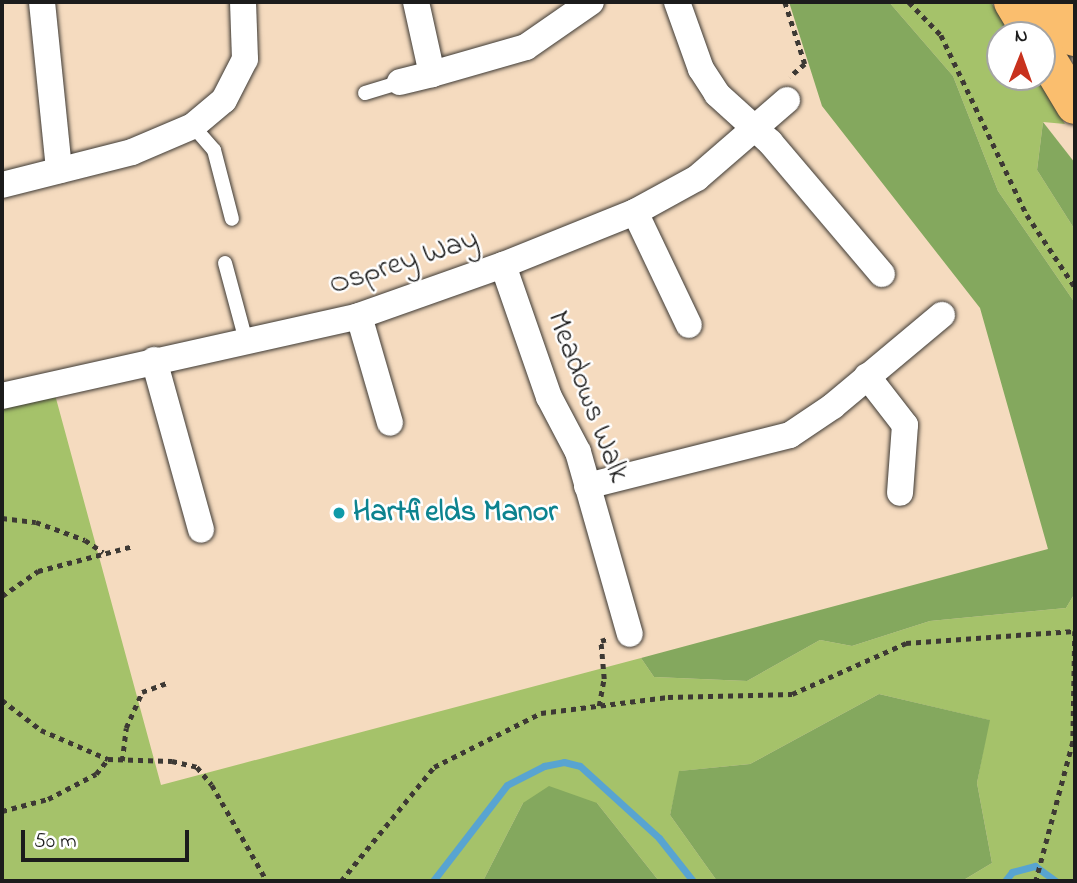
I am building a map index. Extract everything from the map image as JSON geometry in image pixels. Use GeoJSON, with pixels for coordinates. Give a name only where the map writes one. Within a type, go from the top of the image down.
{"type":"FeatureCollection","features":[{"type":"Feature","properties":{"kind":"highway"},"geometry":{"type":"LineString","coordinates":[[1013,2],[1025,21]]}},
{"type":"Feature","properties":{"kind":"highway"},"geometry":{"type":"LineString","coordinates":[[1054,2],[1075,37]]}},
{"type":"Feature","properties":{"kind":"highway"},"geometry":{"type":"LineString","coordinates":[[1056,73],[1075,104]]}},
{"type":"Feature","properties":{"kind":"street"},"geometry":{"type":"LineString","coordinates":[[42,2],[59,170]]}},
{"type":"Feature","properties":{"kind":"street"},"geometry":{"type":"LineString","coordinates":[[2,185],[132,152],[192,126],[224,100],[245,60],[243,2]]}},
{"type":"Feature","properties":{"kind":"street"},"geometry":{"type":"LineString","coordinates":[[416,2],[432,74]]}},
{"type":"Feature","properties":{"kind":"street"},"geometry":{"type":"LineString","coordinates":[[400,82],[526,47],[591,2]]}},
{"type":"Feature","properties":{"kind":"street"},"geometry":{"type":"LineString","coordinates":[[677,2],[701,69],[717,94],[752,130],[770,142],[882,274]]}},
{"type":"Feature","properties":{"kind":"street","name":"Osprey Way"},"geometry":{"type":"LineString","coordinates":[[2,396],[359,316],[503,265],[635,212],[697,178],[787,100]]}},
{"type":"Feature","properties":{"kind":"street"},"geometry":{"type":"LineString","coordinates":[[635,212],[689,325]]}},
{"type":"Feature","properties":{"kind":"street","name":"Meadows Walk"},"geometry":{"type":"LineString","coordinates":[[503,265],[549,397],[578,452],[630,634]]}},
{"type":"Feature","properties":{"kind":"street"},"geometry":{"type":"LineString","coordinates":[[587,486],[790,435],[942,315]]}},
{"type":"Feature","properties":{"kind":"street"},"geometry":{"type":"LineString","coordinates":[[359,316],[390,423]]}},
{"type":"Feature","properties":{"kind":"street"},"geometry":{"type":"LineString","coordinates":[[154,360],[201,530]]}},
{"type":"Feature","properties":{"kind":"street"},"geometry":{"type":"LineString","coordinates":[[867,376],[905,425],[900,493]]}},
{"type":"Feature","properties":{"kind":"lane"},"geometry":{"type":"LineString","coordinates":[[365,93],[400,82]]}},
{"type":"Feature","properties":{"kind":"lane"},"geometry":{"type":"LineString","coordinates":[[192,126],[214,150],[232,219]]}},
{"type":"Feature","properties":{"kind":"lane"},"geometry":{"type":"LineString","coordinates":[[225,263],[246,341]]}},
{"type":"Feature","properties":{"kind":"path"},"geometry":{"type":"LineString","coordinates":[[785,2],[804,64],[783,85],[787,100]]}},
{"type":"Feature","properties":{"kind":"path"},"geometry":{"type":"LineString","coordinates":[[909,2],[941,35],[1027,215],[1075,286]]}},
{"type":"Feature","properties":{"kind":"path"},"geometry":{"type":"LineString","coordinates":[[2,518],[36,522],[85,540],[103,553]]}},
{"type":"Feature","properties":{"kind":"path"},"geometry":{"type":"LineString","coordinates":[[2,596],[38,571],[133,546]]}},
{"type":"Feature","properties":{"kind":"path"},"geometry":{"type":"LineString","coordinates":[[341,881],[434,767],[541,713],[668,697],[792,694],[906,643],[1075,630],[1074,743],[1036,881]]}},
{"type":"Feature","properties":{"kind":"path"},"geometry":{"type":"LineString","coordinates":[[599,706],[604,679],[601,641],[630,634]]}},
{"type":"Feature","properties":{"kind":"path"},"geometry":{"type":"LineString","coordinates":[[121,761],[126,728],[142,692],[169,682]]}},
{"type":"Feature","properties":{"kind":"path"},"geometry":{"type":"LineString","coordinates":[[2,700],[41,730],[108,759],[172,761],[197,767],[212,785],[267,881]]}},
{"type":"Feature","properties":{"kind":"path"},"geometry":{"type":"LineString","coordinates":[[2,811],[48,799],[96,774],[108,759]]}},
{"type":"Feature","properties":{"kind":"green space"},"geometry":{"type":"Polygon","coordinates":[[[789,2],[889,2],[953,76],[998,191],[1075,303],[1075,593],[1066,608],[930,621],[852,646],[820,640],[747,681],[654,677],[641,658],[1048,549],[980,308],[822,106],[789,2]]]}},
{"type":"Feature","properties":{"kind":"green space"},"geometry":{"type":"Polygon","coordinates":[[[889,2],[991,2],[1003,21],[986,21],[986,91],[1045,91],[1065,124],[1043,122],[1037,170],[1075,230],[1075,303],[998,191],[953,76],[889,2]]]}},
{"type":"Feature","properties":{"kind":"green space"},"geometry":{"type":"Polygon","coordinates":[[[1043,122],[1075,163],[1075,230],[1037,170],[1043,122]]]}},
{"type":"Feature","properties":{"kind":"green space"},"geometry":{"type":"Polygon","coordinates":[[[54,391],[161,785],[641,658],[654,677],[747,681],[820,640],[852,646],[930,621],[1066,608],[1075,593],[1075,881],[962,881],[992,863],[977,783],[989,720],[879,694],[750,764],[680,771],[670,815],[717,881],[659,881],[597,803],[523,803],[483,881],[2,881],[2,403],[54,391]]]}},
{"type":"Feature","properties":{"kind":"green space"},"geometry":{"type":"Polygon","coordinates":[[[879,694],[990,720],[977,783],[992,863],[962,881],[717,881],[670,815],[679,771],[750,764],[879,694]]]}},
{"type":"Feature","properties":{"kind":"green space"},"geometry":{"type":"Polygon","coordinates":[[[549,786],[597,803],[659,881],[483,881],[523,803],[549,786]]]}},
{"type":"Feature","properties":{"kind":"waterway"},"geometry":{"type":"LineString","coordinates":[[433,881],[507,785],[544,766],[564,762],[580,766],[659,838],[693,881]]}},
{"type":"Feature","properties":{"kind":"waterway"},"geometry":{"type":"LineString","coordinates":[[1005,881],[1012,872],[1035,866],[1056,881]]}},
{"type":"Feature","properties":{"kind":"place","name":"Hartfields Manor"},"geometry":{"type":"Point","coordinates":[339,513]}}]}
